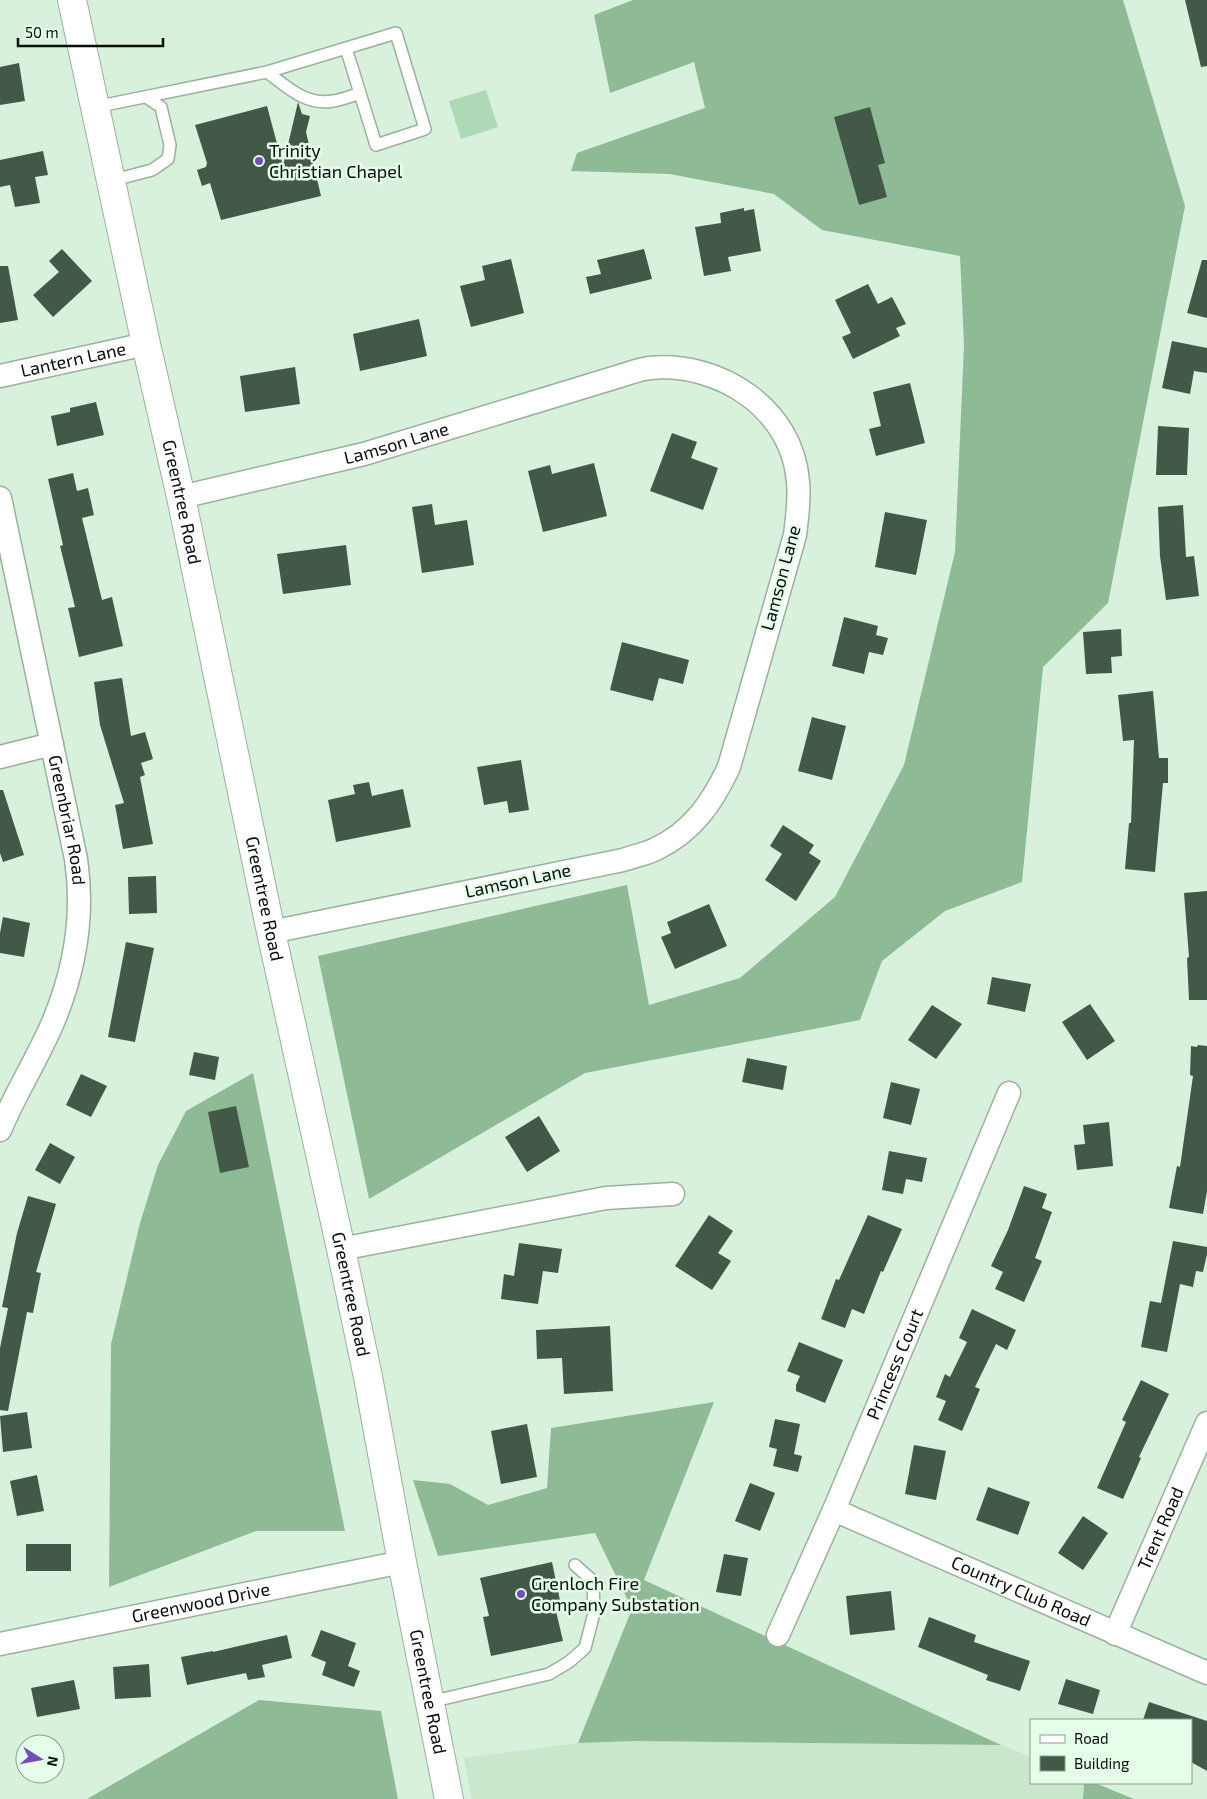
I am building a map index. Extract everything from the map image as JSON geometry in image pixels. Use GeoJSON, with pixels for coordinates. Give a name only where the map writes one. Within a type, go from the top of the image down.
{"type":"FeatureCollection","features":[{"type":"Feature","properties":{"kind":"street","name":"Greentree Road"},"geometry":{"type":"LineString","coordinates":[[72,0],[110,181],[181,497],[271,932],[368,1377],[449,1799]]}},
{"type":"Feature","properties":{"kind":"street","name":"Lantern Lane"},"geometry":{"type":"LineString","coordinates":[[0,376],[146,344]]}},
{"type":"Feature","properties":{"kind":"street","name":"Lamson Lane"},"geometry":{"type":"LineString","coordinates":[[181,497],[364,454],[650,368],[683,368],[714,376],[740,388],[764,407],[780,428],[792,454],[798,481],[798,509],[795,535],[729,767],[718,790],[703,814],[682,833],[656,849],[623,860],[271,932]]}},
{"type":"Feature","properties":{"kind":"street","name":"Greenbriar Road"},"geometry":{"type":"LineString","coordinates":[[0,498],[80,884],[77,932],[67,980],[54,1021],[0,1130]]}},
{"type":"Feature","properties":{"kind":"street"},"geometry":{"type":"LineString","coordinates":[[0,757],[52,744]]}},
{"type":"Feature","properties":{"kind":"street","name":"Princess Court"},"geometry":{"type":"LineString","coordinates":[[778,1634],[834,1510],[1009,1093]]}},
{"type":"Feature","properties":{"kind":"street"},"geometry":{"type":"LineString","coordinates":[[341,1249],[606,1198],[673,1194]]}},
{"type":"Feature","properties":{"kind":"street","name":"Trent Road"},"geometry":{"type":"LineString","coordinates":[[1115,1634],[1207,1424]]}},
{"type":"Feature","properties":{"kind":"street","name":"Country Club Road"},"geometry":{"type":"LineString","coordinates":[[834,1510],[1115,1634],[1207,1672]]}},
{"type":"Feature","properties":{"kind":"street","name":"Greenwood Drive"},"geometry":{"type":"LineString","coordinates":[[0,1644],[402,1562]]}},
{"type":"Feature","properties":{"kind":"lane"},"geometry":{"type":"LineString","coordinates":[[95,107],[267,72],[346,48],[396,33],[425,129],[376,145],[346,48]]}},
{"type":"Feature","properties":{"kind":"lane"},"geometry":{"type":"LineString","coordinates":[[267,72],[300,97],[317,102],[333,101],[360,93]]}},
{"type":"Feature","properties":{"kind":"lane"},"geometry":{"type":"LineString","coordinates":[[110,181],[152,170],[168,159],[170,145],[162,107],[146,97]]}},
{"type":"Feature","properties":{"kind":"lane"},"geometry":{"type":"LineString","coordinates":[[430,1702],[548,1674],[569,1662],[584,1648],[594,1612],[593,1581],[575,1565]]}},
{"type":"Feature","properties":{"kind":"shaded area"},"geometry":{"type":"Polygon","coordinates":[[[633,0],[1123,0],[1185,206],[1108,603],[1043,667],[1022,882],[945,911],[882,961],[860,1020],[585,1073],[369,1199],[318,956],[627,885],[649,1005],[740,978],[835,897],[904,765],[955,552],[964,345],[960,256],[822,230],[774,194],[670,174],[571,171],[577,153],[705,108],[694,62],[610,93],[594,15],[633,0]]]}},
{"type":"Feature","properties":{"kind":"shaded area"},"geometry":{"type":"Polygon","coordinates":[[[486,90],[498,127],[461,139],[449,101],[486,90]]]}},
{"type":"Feature","properties":{"kind":"shaded area"},"geometry":{"type":"Polygon","coordinates":[[[253,1073],[345,1531],[256,1531],[109,1587],[111,1344],[140,1223],[158,1165],[186,1111],[253,1073]]]}},
{"type":"Feature","properties":{"kind":"shaded area"},"geometry":{"type":"Polygon","coordinates":[[[714,1402],[644,1580],[1001,1745],[636,1741],[578,1743],[632,1609],[595,1533],[438,1556],[413,1480],[450,1484],[488,1505],[547,1488],[551,1428],[714,1402]]]}},
{"type":"Feature","properties":{"kind":"shaded area"},"geometry":{"type":"Polygon","coordinates":[[[259,1700],[381,1711],[398,1799],[87,1799],[259,1700]]]}},
{"type":"Feature","properties":{"kind":"shaded area"},"geometry":{"type":"Polygon","coordinates":[[[636,1741],[1001,1745],[1030,1757],[1030,1784],[1084,1784],[1083,1799],[472,1799],[464,1758],[578,1743],[636,1741]]]}},
{"type":"Feature","properties":{"kind":"shaded area"},"geometry":{"type":"Polygon","coordinates":[[[1084,1784],[1097,1784],[1134,1799],[1083,1799],[1084,1784]]]}},
{"type":"Feature","properties":{"kind":"building"},"geometry":{"type":"Polygon","coordinates":[[[1185,0],[1207,0],[1207,66],[1201,67],[1185,0]]]}},
{"type":"Feature","properties":{"kind":"building"},"geometry":{"type":"Polygon","coordinates":[[[19,63],[25,101],[0,105],[0,67],[19,63]]]}},
{"type":"Feature","properties":{"kind":"building","name":"Trinity Christian Chapel"},"geometry":{"type":"Polygon","coordinates":[[[298,102],[302,114],[310,116],[306,132],[321,196],[221,220],[210,183],[202,186],[197,170],[206,167],[207,163],[195,125],[267,106],[283,166],[298,102]]]}},
{"type":"Feature","properties":{"kind":"building"},"geometry":{"type":"Polygon","coordinates":[[[870,107],[885,163],[878,165],[887,197],[859,205],[834,117],[870,107]]]}},
{"type":"Feature","properties":{"kind":"building"},"geometry":{"type":"Polygon","coordinates":[[[43,151],[48,175],[35,177],[40,203],[15,207],[10,185],[0,187],[0,160],[43,151]]]}},
{"type":"Feature","properties":{"kind":"building"},"geometry":{"type":"Polygon","coordinates":[[[744,208],[744,211],[754,209],[761,251],[728,257],[731,271],[704,276],[695,227],[721,223],[720,213],[744,208]]]}},
{"type":"Feature","properties":{"kind":"building"},"geometry":{"type":"Polygon","coordinates":[[[62,249],[92,281],[53,317],[33,295],[59,272],[49,261],[62,249]]]}},
{"type":"Feature","properties":{"kind":"building"},"geometry":{"type":"Polygon","coordinates":[[[644,249],[652,279],[590,294],[586,277],[601,274],[597,260],[644,249]]]}},
{"type":"Feature","properties":{"kind":"building"},"geometry":{"type":"Polygon","coordinates":[[[511,259],[524,313],[471,327],[460,286],[485,280],[482,266],[511,259]]]}},
{"type":"Feature","properties":{"kind":"building"},"geometry":{"type":"Polygon","coordinates":[[[1202,260],[1207,260],[1207,318],[1187,313],[1202,260]]]}},
{"type":"Feature","properties":{"kind":"building"},"geometry":{"type":"Polygon","coordinates":[[[0,266],[8,266],[18,320],[0,323],[0,266]]]}},
{"type":"Feature","properties":{"kind":"building"},"geometry":{"type":"Polygon","coordinates":[[[868,284],[878,304],[892,297],[906,324],[896,328],[900,336],[853,359],[842,337],[851,333],[835,300],[868,284]]]}},
{"type":"Feature","properties":{"kind":"building"},"geometry":{"type":"Polygon","coordinates":[[[419,319],[427,356],[360,371],[353,334],[419,319]]]}},
{"type":"Feature","properties":{"kind":"building"},"geometry":{"type":"Polygon","coordinates":[[[1172,341],[1207,348],[1207,373],[1194,371],[1190,394],[1162,388],[1172,341]]]}},
{"type":"Feature","properties":{"kind":"building"},"geometry":{"type":"Polygon","coordinates":[[[295,367],[300,404],[245,412],[240,376],[295,367]]]}},
{"type":"Feature","properties":{"kind":"building"},"geometry":{"type":"Polygon","coordinates":[[[910,383],[925,443],[876,456],[869,429],[881,426],[873,392],[910,383]]]}},
{"type":"Feature","properties":{"kind":"building"},"geometry":{"type":"Polygon","coordinates":[[[96,402],[104,435],[57,446],[51,416],[70,412],[70,408],[96,402]]]}},
{"type":"Feature","properties":{"kind":"building"},"geometry":{"type":"Polygon","coordinates":[[[1158,426],[1189,428],[1187,475],[1156,475],[1158,426]]]}},
{"type":"Feature","properties":{"kind":"building"},"geometry":{"type":"Polygon","coordinates":[[[672,433],[697,442],[691,458],[718,468],[703,510],[650,491],[672,433]]]}},
{"type":"Feature","properties":{"kind":"building"},"geometry":{"type":"Polygon","coordinates":[[[594,463],[607,516],[543,532],[528,471],[550,465],[552,474],[594,463]]]}},
{"type":"Feature","properties":{"kind":"building"},"geometry":{"type":"Polygon","coordinates":[[[73,473],[77,491],[88,488],[94,515],[82,518],[102,600],[112,597],[123,646],[79,657],[68,608],[75,607],[60,546],[63,545],[48,479],[73,473]]]}},
{"type":"Feature","properties":{"kind":"building"},"geometry":{"type":"Polygon","coordinates":[[[432,504],[435,525],[467,520],[474,565],[422,573],[412,507],[432,504]]]}},
{"type":"Feature","properties":{"kind":"building"},"geometry":{"type":"Polygon","coordinates":[[[1183,505],[1186,557],[1194,556],[1199,596],[1166,600],[1160,556],[1158,507],[1183,505]]]}},
{"type":"Feature","properties":{"kind":"building"},"geometry":{"type":"Polygon","coordinates":[[[885,512],[927,520],[916,575],[875,567],[885,512]]]}},
{"type":"Feature","properties":{"kind":"building"},"geometry":{"type":"Polygon","coordinates":[[[346,545],[351,585],[283,594],[277,554],[346,545]]]}},
{"type":"Feature","properties":{"kind":"building"},"geometry":{"type":"Polygon","coordinates":[[[844,617],[878,626],[876,635],[888,638],[883,655],[869,652],[864,674],[832,666],[844,617]]]}},
{"type":"Feature","properties":{"kind":"building"},"geometry":{"type":"Polygon","coordinates":[[[1121,629],[1122,656],[1111,657],[1112,673],[1086,674],[1083,632],[1121,629]]]}},
{"type":"Feature","properties":{"kind":"building"},"geometry":{"type":"Polygon","coordinates":[[[622,642],[689,660],[683,684],[659,678],[653,701],[610,690],[622,642]]]}},
{"type":"Feature","properties":{"kind":"building"},"geometry":{"type":"Polygon","coordinates":[[[122,678],[131,736],[145,732],[153,759],[141,763],[145,775],[140,777],[153,844],[123,849],[115,805],[124,803],[100,725],[94,682],[122,678]]]}},
{"type":"Feature","properties":{"kind":"building"},"geometry":{"type":"Polygon","coordinates":[[[1153,691],[1159,758],[1168,758],[1168,783],[1163,783],[1155,872],[1125,869],[1129,823],[1131,823],[1134,740],[1123,741],[1118,695],[1153,691]]]}},
{"type":"Feature","properties":{"kind":"building"},"geometry":{"type":"Polygon","coordinates":[[[812,717],[846,726],[832,780],[798,771],[812,717]]]}},
{"type":"Feature","properties":{"kind":"building"},"geometry":{"type":"Polygon","coordinates":[[[521,760],[529,810],[509,813],[507,801],[484,805],[477,767],[521,760]]]}},
{"type":"Feature","properties":{"kind":"building"},"geometry":{"type":"Polygon","coordinates":[[[369,782],[372,796],[403,789],[411,827],[336,842],[328,800],[355,794],[353,785],[369,782]]]}},
{"type":"Feature","properties":{"kind":"building"},"geometry":{"type":"Polygon","coordinates":[[[0,790],[3,790],[24,855],[3,862],[0,853],[0,790]]]}},
{"type":"Feature","properties":{"kind":"building"},"geometry":{"type":"Polygon","coordinates":[[[783,825],[814,845],[809,853],[821,861],[796,901],[765,880],[782,854],[770,846],[783,825]]]}},
{"type":"Feature","properties":{"kind":"building"},"geometry":{"type":"Polygon","coordinates":[[[156,876],[157,913],[129,914],[128,877],[156,876]]]}},
{"type":"Feature","properties":{"kind":"building"},"geometry":{"type":"Polygon","coordinates":[[[1207,891],[1207,1000],[1189,1000],[1187,958],[1189,957],[1184,893],[1207,891]]]}},
{"type":"Feature","properties":{"kind":"building"},"geometry":{"type":"Polygon","coordinates":[[[709,904],[727,946],[675,969],[661,937],[671,933],[667,922],[709,904]]]}},
{"type":"Feature","properties":{"kind":"building"},"geometry":{"type":"Polygon","coordinates":[[[3,917],[30,923],[24,957],[0,953],[0,933],[3,917]]]}},
{"type":"Feature","properties":{"kind":"building"},"geometry":{"type":"Polygon","coordinates":[[[126,942],[154,948],[135,1042],[108,1037],[126,942]]]}},
{"type":"Feature","properties":{"kind":"building"},"geometry":{"type":"Polygon","coordinates":[[[992,977],[1031,984],[1025,1012],[987,1004],[992,977]]]}},
{"type":"Feature","properties":{"kind":"building"},"geometry":{"type":"Polygon","coordinates":[[[1090,1004],[1115,1041],[1087,1060],[1062,1022],[1090,1004]]]}},
{"type":"Feature","properties":{"kind":"building"},"geometry":{"type":"Polygon","coordinates":[[[932,1005],[962,1024],[936,1059],[908,1040],[932,1005]]]}},
{"type":"Feature","properties":{"kind":"building"},"geometry":{"type":"Polygon","coordinates":[[[1198,1045],[1207,1046],[1207,1191],[1203,1214],[1169,1208],[1177,1166],[1180,1167],[1193,1076],[1190,1075],[1191,1046],[1197,1047],[1198,1045]]]}},
{"type":"Feature","properties":{"kind":"building"},"geometry":{"type":"Polygon","coordinates":[[[194,1052],[219,1057],[215,1080],[189,1075],[194,1052]]]}},
{"type":"Feature","properties":{"kind":"building"},"geometry":{"type":"Polygon","coordinates":[[[747,1058],[787,1066],[783,1090],[742,1082],[747,1058]]]}},
{"type":"Feature","properties":{"kind":"building"},"geometry":{"type":"Polygon","coordinates":[[[81,1074],[107,1086],[91,1117],[66,1105],[81,1074]]]}},
{"type":"Feature","properties":{"kind":"building"},"geometry":{"type":"Polygon","coordinates":[[[891,1082],[920,1089],[911,1125],[883,1118],[891,1082]]]}},
{"type":"Feature","properties":{"kind":"building"},"geometry":{"type":"Polygon","coordinates":[[[236,1106],[249,1167],[220,1173],[208,1112],[236,1106]]]}},
{"type":"Feature","properties":{"kind":"building"},"geometry":{"type":"Polygon","coordinates":[[[539,1116],[560,1151],[527,1172],[505,1137],[539,1116]]]}},
{"type":"Feature","properties":{"kind":"building"},"geometry":{"type":"Polygon","coordinates":[[[1109,1122],[1113,1166],[1077,1170],[1074,1145],[1085,1144],[1083,1125],[1109,1122]]]}},
{"type":"Feature","properties":{"kind":"building"},"geometry":{"type":"Polygon","coordinates":[[[50,1143],[75,1157],[60,1184],[35,1170],[50,1143]]]}},
{"type":"Feature","properties":{"kind":"building"},"geometry":{"type":"Polygon","coordinates":[[[889,1151],[927,1158],[922,1182],[906,1179],[903,1194],[882,1190],[889,1151]]]}},
{"type":"Feature","properties":{"kind":"building"},"geometry":{"type":"Polygon","coordinates":[[[1024,1186],[1047,1194],[1042,1208],[1052,1212],[1035,1258],[1042,1261],[1024,1302],[995,1289],[1003,1272],[991,1266],[1008,1230],[1024,1186]]]}},
{"type":"Feature","properties":{"kind":"building"},"geometry":{"type":"Polygon","coordinates":[[[28,1196],[56,1204],[36,1272],[41,1273],[33,1313],[27,1312],[8,1411],[0,1410],[0,1348],[8,1308],[2,1307],[17,1233],[28,1196]]]}},
{"type":"Feature","properties":{"kind":"building"},"geometry":{"type":"Polygon","coordinates":[[[709,1215],[733,1231],[718,1253],[731,1261],[712,1290],[675,1266],[709,1215]]]}},
{"type":"Feature","properties":{"kind":"building"},"geometry":{"type":"Polygon","coordinates":[[[868,1215],[902,1229],[883,1272],[881,1271],[864,1314],[852,1309],[845,1328],[821,1319],[836,1279],[839,1280],[868,1215]]]}},
{"type":"Feature","properties":{"kind":"building"},"geometry":{"type":"Polygon","coordinates":[[[1173,1241],[1207,1247],[1207,1254],[1203,1272],[1196,1271],[1193,1287],[1180,1284],[1167,1352],[1141,1347],[1150,1301],[1161,1303],[1173,1241]]]}},
{"type":"Feature","properties":{"kind":"building"},"geometry":{"type":"Polygon","coordinates":[[[519,1243],[562,1249],[558,1273],[543,1271],[538,1304],[501,1299],[504,1274],[514,1276],[519,1243]]]}},
{"type":"Feature","properties":{"kind":"building"},"geometry":{"type":"Polygon","coordinates":[[[972,1309],[1016,1330],[1007,1350],[996,1344],[975,1387],[980,1389],[962,1431],[938,1420],[946,1401],[936,1397],[945,1374],[950,1377],[967,1342],[959,1338],[972,1309]]]}},
{"type":"Feature","properties":{"kind":"building"},"geometry":{"type":"Polygon","coordinates":[[[610,1326],[613,1391],[564,1394],[562,1358],[537,1359],[536,1330],[610,1326]]]}},
{"type":"Feature","properties":{"kind":"building"},"geometry":{"type":"Polygon","coordinates":[[[799,1342],[843,1360],[825,1403],[796,1391],[796,1385],[800,1376],[787,1371],[799,1342]]]}},
{"type":"Feature","properties":{"kind":"building"},"geometry":{"type":"Polygon","coordinates":[[[1141,1380],[1169,1394],[1139,1457],[1141,1458],[1123,1499],[1097,1488],[1126,1422],[1122,1420],[1141,1380]]]}},
{"type":"Feature","properties":{"kind":"building"},"geometry":{"type":"Polygon","coordinates":[[[27,1412],[32,1448],[3,1452],[0,1416],[27,1412]]]}},
{"type":"Feature","properties":{"kind":"building"},"geometry":{"type":"Polygon","coordinates":[[[775,1419],[800,1424],[794,1454],[802,1456],[798,1472],[773,1466],[777,1449],[769,1447],[775,1419]]]}},
{"type":"Feature","properties":{"kind":"building"},"geometry":{"type":"Polygon","coordinates":[[[527,1424],[537,1477],[501,1484],[491,1431],[527,1424]]]}},
{"type":"Feature","properties":{"kind":"building"},"geometry":{"type":"Polygon","coordinates":[[[914,1445],[946,1451],[936,1500],[905,1494],[914,1445]]]}},
{"type":"Feature","properties":{"kind":"building"},"geometry":{"type":"Polygon","coordinates":[[[37,1475],[44,1511],[17,1516],[10,1481],[37,1475]]]}},
{"type":"Feature","properties":{"kind":"building"},"geometry":{"type":"Polygon","coordinates":[[[750,1483],[775,1493],[760,1531],[735,1521],[750,1483]]]}},
{"type":"Feature","properties":{"kind":"building"},"geometry":{"type":"Polygon","coordinates":[[[988,1487],[1030,1502],[1018,1535],[976,1520],[988,1487]]]}},
{"type":"Feature","properties":{"kind":"building"},"geometry":{"type":"Polygon","coordinates":[[[1083,1516],[1108,1533],[1083,1570],[1058,1553],[1083,1516]]]}},
{"type":"Feature","properties":{"kind":"building"},"geometry":{"type":"Polygon","coordinates":[[[26,1544],[71,1544],[71,1571],[26,1571],[26,1544]]]}},
{"type":"Feature","properties":{"kind":"building"},"geometry":{"type":"Polygon","coordinates":[[[724,1554],[748,1558],[741,1596],[716,1592],[724,1554]]]}},
{"type":"Feature","properties":{"kind":"building","name":"Grenloch Fire Company Substation"},"geometry":{"type":"Polygon","coordinates":[[[552,1562],[562,1610],[556,1611],[563,1641],[491,1656],[483,1617],[489,1616],[480,1578],[552,1562]]]}},
{"type":"Feature","properties":{"kind":"building"},"geometry":{"type":"Polygon","coordinates":[[[891,1591],[895,1630],[850,1635],[846,1596],[891,1591]]]}},
{"type":"Feature","properties":{"kind":"building"},"geometry":{"type":"Polygon","coordinates":[[[929,1617],[976,1635],[974,1642],[1030,1661],[1020,1691],[986,1680],[988,1675],[918,1647],[929,1617]]]}},
{"type":"Feature","properties":{"kind":"building"},"geometry":{"type":"Polygon","coordinates":[[[321,1630],[356,1643],[348,1666],[360,1671],[354,1687],[322,1675],[326,1662],[311,1656],[321,1630]]]}},
{"type":"Feature","properties":{"kind":"building"},"geometry":{"type":"Polygon","coordinates":[[[287,1635],[292,1658],[262,1665],[265,1677],[248,1680],[246,1673],[187,1685],[181,1657],[213,1652],[287,1635]]]}},
{"type":"Feature","properties":{"kind":"building"},"geometry":{"type":"Polygon","coordinates":[[[149,1664],[151,1697],[115,1699],[113,1667],[149,1664]]]}},
{"type":"Feature","properties":{"kind":"building"},"geometry":{"type":"Polygon","coordinates":[[[1066,1679],[1100,1690],[1093,1714],[1058,1704],[1066,1679]]]}},
{"type":"Feature","properties":{"kind":"building"},"geometry":{"type":"Polygon","coordinates":[[[74,1680],[80,1709],[37,1717],[31,1688],[74,1680]]]}},
{"type":"Feature","properties":{"kind":"building"},"geometry":{"type":"Polygon","coordinates":[[[1149,1702],[1207,1721],[1207,1771],[1192,1763],[1192,1719],[1143,1719],[1149,1702]]]}},
{"type":"Feature","properties":{"kind":"place","name":"Trinity Christian Chapel"},"geometry":{"type":"Point","coordinates":[259,161]}},
{"type":"Feature","properties":{"kind":"place","name":"Grenloch Fire Company Substation"},"geometry":{"type":"Point","coordinates":[521,1594]}}]}
